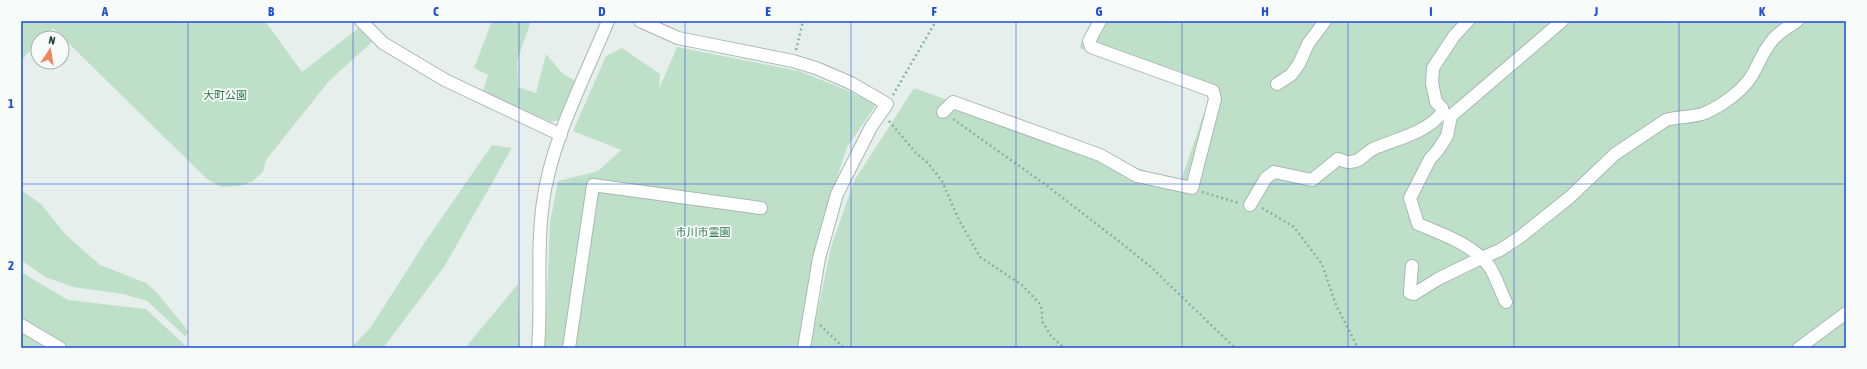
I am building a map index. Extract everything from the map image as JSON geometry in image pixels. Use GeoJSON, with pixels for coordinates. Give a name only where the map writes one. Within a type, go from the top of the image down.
{"type":"FeatureCollection","features":[{"type":"Feature","properties":{"kind":"street"},"geometry":{"type":"LineString","coordinates":[[362,21],[370,32],[388,46],[445,80],[561,135]]}},
{"type":"Feature","properties":{"kind":"street"},"geometry":{"type":"LineString","coordinates":[[538,348],[543,201],[550,167],[561,135],[608,21]]}},
{"type":"Feature","properties":{"kind":"street"},"geometry":{"type":"LineString","coordinates":[[640,21],[678,38],[793,61],[851,83],[884,108],[871,127],[837,194],[819,258],[804,348]]}},
{"type":"Feature","properties":{"kind":"street"},"geometry":{"type":"LineString","coordinates":[[943,112],[953,102],[1100,155],[1137,176],[1192,188],[1215,99],[1213,91],[1090,47],[1089,41],[1100,21]]}},
{"type":"Feature","properties":{"kind":"street"},"geometry":{"type":"LineString","coordinates":[[1277,84],[1291,75],[1299,64],[1308,44],[1325,21]]}},
{"type":"Feature","properties":{"kind":"street"},"geometry":{"type":"LineString","coordinates":[[1250,205],[1266,178],[1274,172],[1312,180],[1338,159],[1350,162],[1362,159],[1372,149],[1406,137],[1437,120],[1443,112],[1442,108],[1436,102],[1432,83],[1433,68],[1454,36],[1468,21]]}},
{"type":"Feature","properties":{"kind":"street"},"geometry":{"type":"LineString","coordinates":[[1506,302],[1489,267],[1482,258],[1457,241],[1418,224],[1410,198],[1430,159],[1447,136],[1451,116],[1562,21]]}},
{"type":"Feature","properties":{"kind":"street"},"geometry":{"type":"LineString","coordinates":[[1412,266],[1410,293],[1414,294],[1438,279],[1500,250],[1520,237],[1570,197],[1615,154],[1666,120],[1674,117],[1696,116],[1706,112],[1732,95],[1750,79],[1771,42],[1778,34],[1797,21]]}},
{"type":"Feature","properties":{"kind":"street"},"geometry":{"type":"LineString","coordinates":[[569,348],[594,185],[761,208]]}},
{"type":"Feature","properties":{"kind":"street"},"geometry":{"type":"LineString","coordinates":[[1799,348],[1846,313]]}},
{"type":"Feature","properties":{"kind":"street"},"geometry":{"type":"LineString","coordinates":[[21,325],[60,348]]}},
{"type":"Feature","properties":{"kind":"path"},"geometry":{"type":"LineString","coordinates":[[793,61],[803,21]]}},
{"type":"Feature","properties":{"kind":"path"},"geometry":{"type":"LineString","coordinates":[[936,21],[884,108],[942,181],[958,218],[980,257],[1022,285],[1040,304],[1042,310],[1042,321],[1052,336],[1064,348]]}},
{"type":"Feature","properties":{"kind":"path"},"geometry":{"type":"LineString","coordinates":[[943,112],[1046,185],[1125,246],[1151,268],[1235,348]]}},
{"type":"Feature","properties":{"kind":"path"},"geometry":{"type":"LineString","coordinates":[[1192,188],[1266,209],[1298,231],[1322,264],[1336,306],[1358,348]]}},
{"type":"Feature","properties":{"kind":"path"},"geometry":{"type":"LineString","coordinates":[[810,315],[844,348]]}},
{"type":"Feature","properties":{"kind":"green space","name":"大町公園"},"geometry":{"type":"Polygon","coordinates":[[[21,21],[265,21],[302,72],[360,27],[372,42],[329,81],[266,160],[263,172],[253,181],[240,186],[222,187],[207,179],[70,45],[70,30],[55,30],[53,28],[51,30],[30,30],[30,51],[21,60],[21,21]]]}},
{"type":"Feature","properties":{"kind":"green space"},"geometry":{"type":"Polygon","coordinates":[[[492,21],[531,21],[517,61],[518,87],[536,93],[546,54],[563,74],[576,81],[559,120],[551,122],[483,91],[488,75],[474,68],[492,21]]]}},
{"type":"Feature","properties":{"kind":"green space"},"geometry":{"type":"Polygon","coordinates":[[[1091,21],[1846,21],[1846,348],[810,348],[831,247],[854,181],[914,88],[1180,183],[1210,96],[1079,48],[1091,21]]]}},
{"type":"Feature","properties":{"kind":"green space","name":"市川市霊園"},"geometry":{"type":"Polygon","coordinates":[[[677,47],[799,71],[849,91],[876,105],[847,147],[822,224],[800,348],[545,348],[550,223],[558,181],[598,171],[621,150],[573,131],[606,56],[622,48],[660,74],[659,89],[677,47]]]}},
{"type":"Feature","properties":{"kind":"green space"},"geometry":{"type":"Polygon","coordinates":[[[492,145],[512,148],[444,267],[383,348],[351,348],[371,327],[425,242],[492,145]]]}},
{"type":"Feature","properties":{"kind":"green space"},"geometry":{"type":"Polygon","coordinates":[[[21,190],[41,204],[65,234],[100,265],[146,283],[158,294],[189,332],[185,336],[147,301],[123,294],[73,287],[45,277],[21,260],[21,190]]]}},
{"type":"Feature","properties":{"kind":"green space"},"geometry":{"type":"Polygon","coordinates":[[[21,272],[68,300],[146,309],[188,348],[21,348],[21,272]]]}},
{"type":"Feature","properties":{"kind":"green space"},"geometry":{"type":"Polygon","coordinates":[[[518,284],[520,348],[465,348],[518,284]]]}}]}
